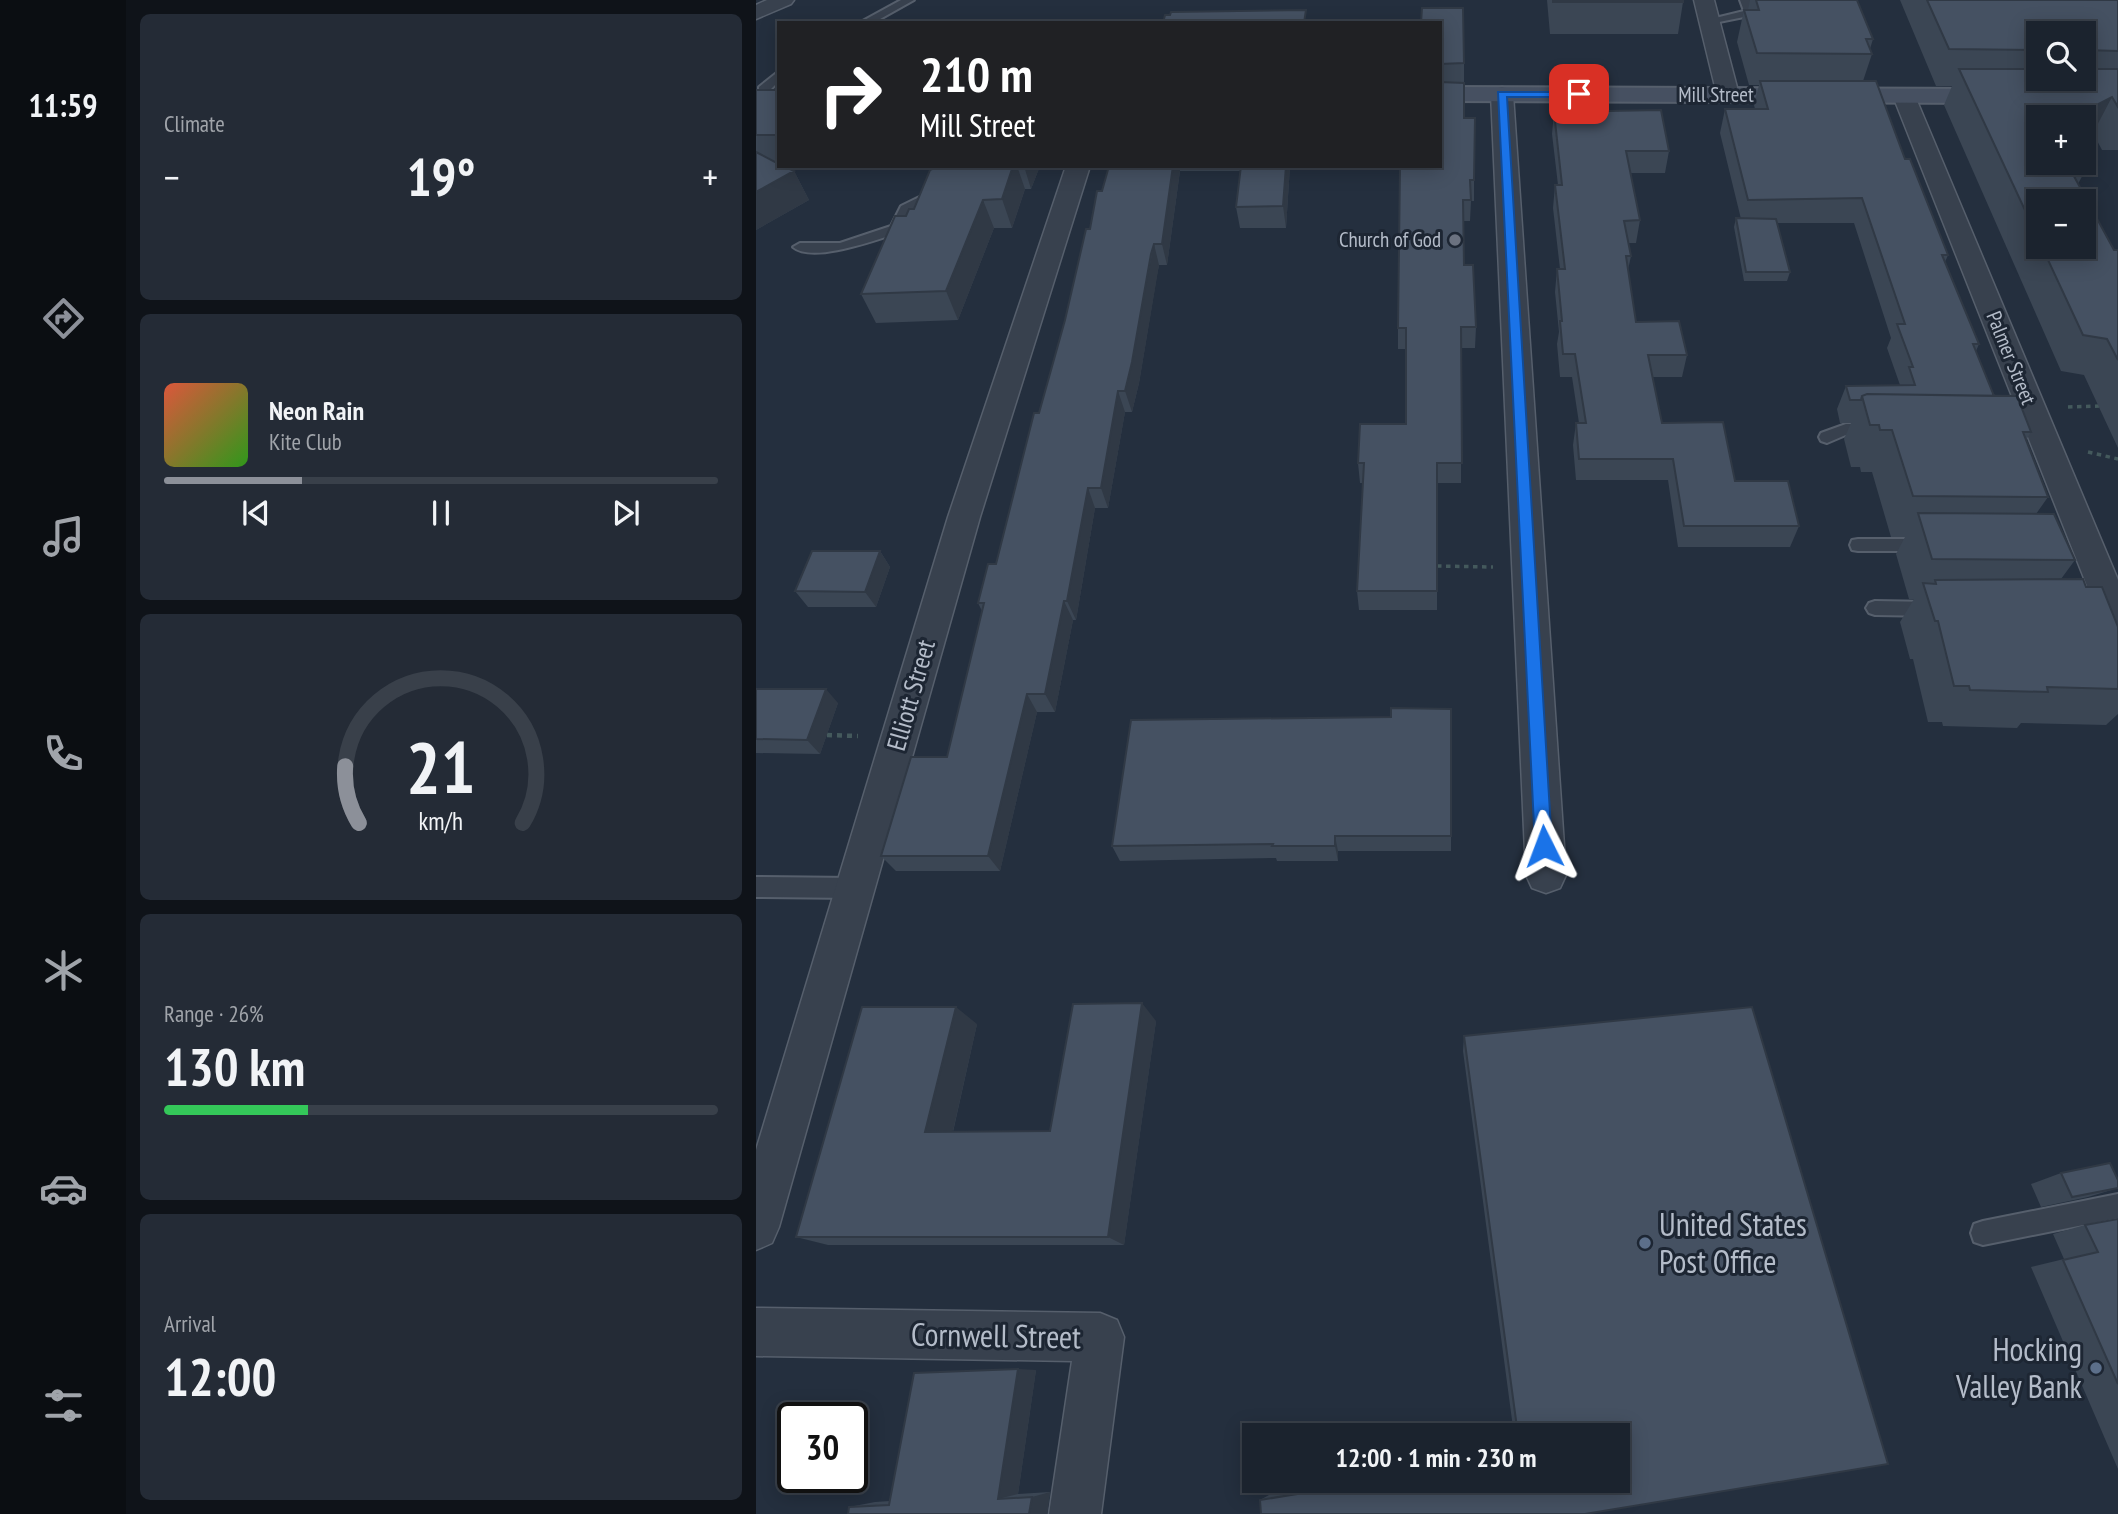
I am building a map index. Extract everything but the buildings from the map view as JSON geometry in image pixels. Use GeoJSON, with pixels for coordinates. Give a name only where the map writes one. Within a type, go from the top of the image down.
{"type":"FeatureCollection","features":[{"type":"Feature","properties":{"kind":"street"},"geometry":{"type":"LineString","coordinates":[[756,13],[785,0]]}},
{"type":"Feature","properties":{"kind":"street"},"geometry":{"type":"LineString","coordinates":[[1706,10],[1728,95]]}},
{"type":"Feature","properties":{"kind":"street","name":"Mill Street"},"geometry":{"type":"LineString","coordinates":[[1442,94],[2027,96]]}},
{"type":"Feature","properties":{"kind":"street"},"geometry":{"type":"LineString","coordinates":[[1502,94],[1546,875]]}},
{"type":"Feature","properties":{"kind":"street","name":"Palmer Street"},"geometry":{"type":"LineString","coordinates":[[1904,96],[2032,430],[2109,614]]}},
{"type":"Feature","properties":{"kind":"street","name":"Elliott Street"},"geometry":{"type":"LineString","coordinates":[[756,1227],[854,888],[1009,372],[1077,168]]}},
{"type":"Feature","properties":{"kind":"street","name":"Cornwell Street"},"geometry":{"type":"LineString","coordinates":[[756,1332],[1100,1337],[1076,1514]]}},
{"type":"Feature","properties":{"kind":"lane"},"geometry":{"type":"LineString","coordinates":[[868,21],[909,0]]}},
{"type":"Feature","properties":{"kind":"lane"},"geometry":{"type":"LineString","coordinates":[[1706,10],[1750,13],[1745,0]]}},
{"type":"Feature","properties":{"kind":"lane"},"geometry":{"type":"LineString","coordinates":[[800,247],[841,247],[897,229],[906,209],[948,188],[956,168]]}},
{"type":"Feature","properties":{"kind":"lane"},"geometry":{"type":"LineString","coordinates":[[1827,437],[1846,429],[1887,429]]}},
{"type":"Feature","properties":{"kind":"lane"},"geometry":{"type":"LineString","coordinates":[[1858,545],[1937,545]]}},
{"type":"Feature","properties":{"kind":"lane"},"geometry":{"type":"LineString","coordinates":[[1875,608],[1957,609]]}},
{"type":"Feature","properties":{"kind":"lane"},"geometry":{"type":"LineString","coordinates":[[756,887],[854,888]]}},
{"type":"Feature","properties":{"kind":"lane"},"geometry":{"type":"LineString","coordinates":[[1983,1233],[2118,1206]]}},
{"type":"Feature","properties":{"kind":"path"},"geometry":{"type":"LineString","coordinates":[[2064,407],[2099,407]]}},
{"type":"Feature","properties":{"kind":"path"},"geometry":{"type":"LineString","coordinates":[[2080,452],[2118,459]]}},
{"type":"Feature","properties":{"kind":"path"},"geometry":{"type":"LineString","coordinates":[[1437,566],[1499,567]]}},
{"type":"Feature","properties":{"kind":"path"},"geometry":{"type":"LineString","coordinates":[[827,735],[862,736]]}},
{"type":"Feature","properties":{"kind":"place","name":"Church of God"},"geometry":{"type":"Point","coordinates":[1455,240]}},
{"type":"Feature","properties":{"kind":"place","name":"United States Post Office"},"geometry":{"type":"Point","coordinates":[1645,1243]}},
{"type":"Feature","properties":{"kind":"place","name":"Hocking Valley Bank"},"geometry":{"type":"Point","coordinates":[2096,1368]}},
{"type":"Feature","properties":{"kind":"route"},"geometry":{"type":"LineString","coordinates":[[1544,846],[1502,94],[1579,94]]}}]}
